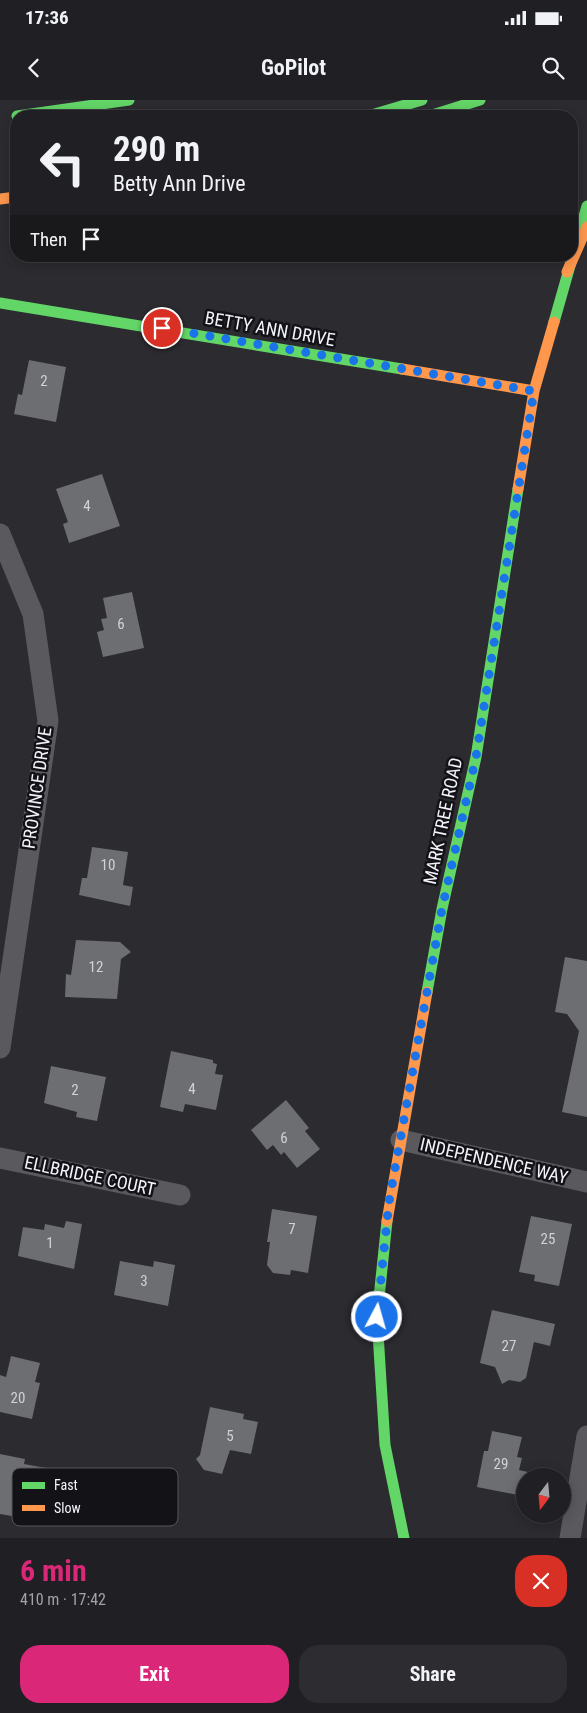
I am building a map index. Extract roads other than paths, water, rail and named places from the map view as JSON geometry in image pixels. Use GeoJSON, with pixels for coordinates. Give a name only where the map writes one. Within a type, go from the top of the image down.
{"type":"FeatureCollection","features":[{"type":"Feature","properties":{"kind":"main road"},"geometry":{"type":"LineString","coordinates":[[61,110],[129,100]]}},
{"type":"Feature","properties":{"kind":"main road"},"geometry":{"type":"LineString","coordinates":[[388,110],[422,100]]}},
{"type":"Feature","properties":{"kind":"main road"},"geometry":{"type":"LineString","coordinates":[[448,110],[480,100]]}},
{"type":"Feature","properties":{"kind":"main road","name":"MARK TREE ROAD"},"geometry":{"type":"LineString","coordinates":[[578,236],[587,206]]}},
{"type":"Feature","properties":{"kind":"main road"},"geometry":{"type":"LineString","coordinates":[[578,248],[587,228]]}},
{"type":"Feature","properties":{"kind":"main road","name":"MARK TREE ROAD"},"geometry":{"type":"LineString","coordinates":[[404,1538],[385,1445],[377,1317],[389,1202],[402,1140],[442,909],[476,757],[534,391],[570,262]]}},
{"type":"Feature","properties":{"kind":"main road"},"geometry":{"type":"LineString","coordinates":[[567,272],[572,262]]}},
{"type":"Feature","properties":{"kind":"main road","name":"BETTY ANN DRIVE"},"geometry":{"type":"LineString","coordinates":[[0,303],[534,391]]}},
{"type":"Feature","properties":{"kind":"street","name":"PROVINCE DRIVE"},"geometry":{"type":"LineString","coordinates":[[0,534],[33,614],[48,721],[5,970],[0,1048]]}},
{"type":"Feature","properties":{"kind":"street","name":"INDEPENDENCE WAY"},"geometry":{"type":"LineString","coordinates":[[402,1140],[587,1182]]}},
{"type":"Feature","properties":{"kind":"street","name":"ELLBRIDGE COURT"},"geometry":{"type":"LineString","coordinates":[[0,1158],[180,1195]]}},
{"type":"Feature","properties":{"kind":"street"},"geometry":{"type":"LineString","coordinates":[[570,1538],[587,1436]]}}]}
